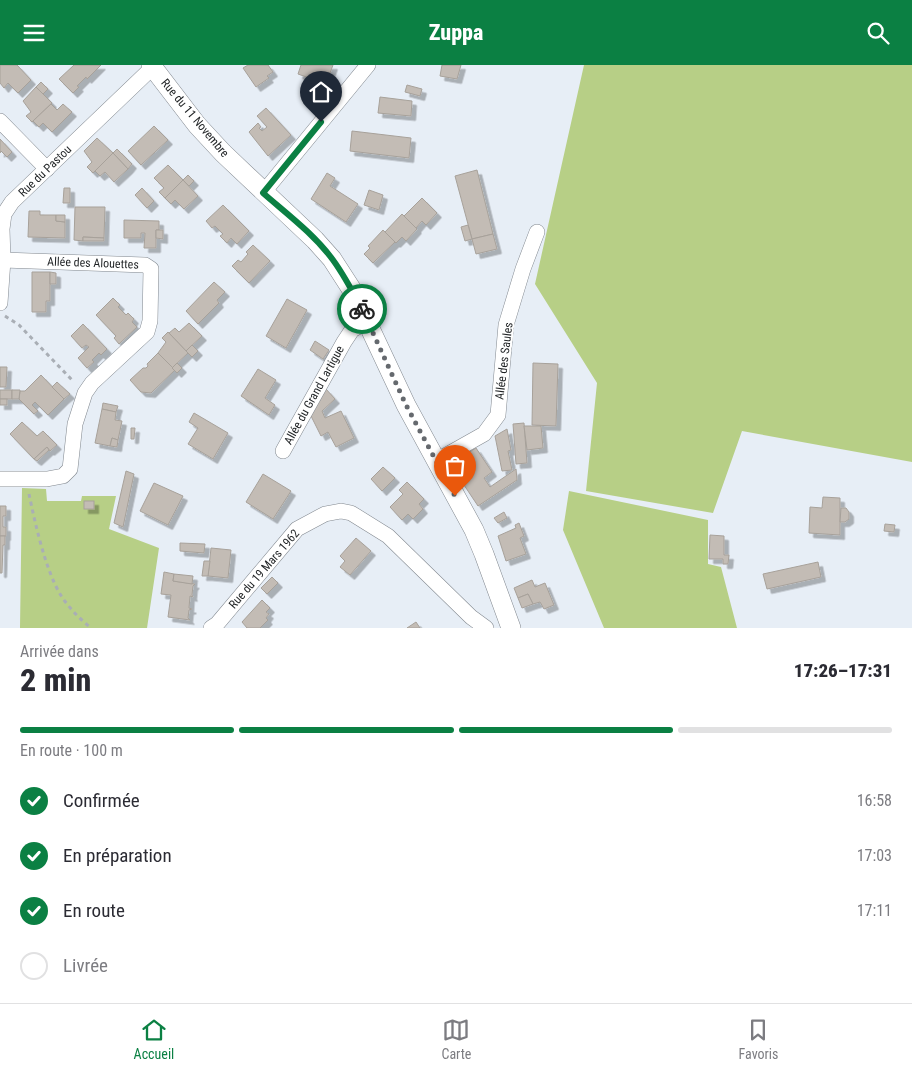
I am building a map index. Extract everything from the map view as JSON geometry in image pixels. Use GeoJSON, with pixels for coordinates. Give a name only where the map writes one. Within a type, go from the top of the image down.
{"type":"FeatureCollection","features":[{"type":"Feature","properties":{"kind":"street"},"geometry":{"type":"LineString","coordinates":[[263,193],[368,65]]}},
{"type":"Feature","properties":{"kind":"street","name":"Rue du 11 Novembre"},"geometry":{"type":"LineString","coordinates":[[152,66],[197,125],[222,153],[263,193],[315,240],[332,259],[352,290],[406,405],[477,538],[511,628]]}},
{"type":"Feature","properties":{"kind":"street","name":"Rue du Pastou"},"geometry":{"type":"LineString","coordinates":[[0,303],[3,260],[2,214],[12,202],[152,66]]}},
{"type":"Feature","properties":{"kind":"street"},"geometry":{"type":"LineString","coordinates":[[0,121],[47,169]]}},
{"type":"Feature","properties":{"kind":"street","name":"Allée des Saules"},"geometry":{"type":"LineString","coordinates":[[436,461],[484,434],[498,415],[506,325],[523,269],[537,232]]}},
{"type":"Feature","properties":{"kind":"street","name":"Allée des Alouettes"},"geometry":{"type":"LineString","coordinates":[[0,479],[47,479],[63,476],[70,469],[75,425],[85,393],[92,383],[147,331],[150,321],[151,269],[145,265],[3,260]]}},
{"type":"Feature","properties":{"kind":"street","name":"Allée du Grand Lartigue"},"geometry":{"type":"LineString","coordinates":[[282,451],[344,342],[352,330],[368,321]]}},
{"type":"Feature","properties":{"kind":"street","name":"Rue du 19 Mars 1962"},"geometry":{"type":"LineString","coordinates":[[216,627],[297,529],[325,514],[340,511],[351,513],[388,536],[471,617],[486,628]]}},
{"type":"Feature","properties":{"kind":"path"},"geometry":{"type":"LineString","coordinates":[[0,313],[19,325],[85,393]]}},
{"type":"Feature","properties":{"kind":"path"},"geometry":{"type":"LineString","coordinates":[[26,479],[34,518],[49,568],[61,596],[76,615],[91,628]]}},
{"type":"Feature","properties":{"kind":"green space"},"geometry":{"type":"Polygon","coordinates":[[[584,65],[912,65],[912,462],[742,431],[713,513],[586,491],[597,383],[535,284],[584,65]]]}},
{"type":"Feature","properties":{"kind":"green space"},"geometry":{"type":"Polygon","coordinates":[[[22,488],[46,489],[47,501],[81,501],[82,496],[116,496],[109,529],[159,548],[147,628],[20,628],[22,488]]]}},
{"type":"Feature","properties":{"kind":"green space"},"geometry":{"type":"Polygon","coordinates":[[[569,491],[708,520],[708,564],[721,567],[737,628],[604,628],[563,530],[569,491]]]}},
{"type":"Feature","properties":{"kind":"building"},"geometry":{"type":"Polygon","coordinates":[[[0,65],[17,65],[31,80],[18,93],[8,83],[4,88],[0,83],[0,65]]]}},
{"type":"Feature","properties":{"kind":"building"},"geometry":{"type":"Polygon","coordinates":[[[74,65],[101,65],[77,86],[79,87],[73,93],[59,79],[74,65]]]}},
{"type":"Feature","properties":{"kind":"building"},"geometry":{"type":"Polygon","coordinates":[[[248,65],[268,65],[273,72],[267,76],[269,78],[256,87],[243,68],[248,65]]]}},
{"type":"Feature","properties":{"kind":"building"},"geometry":{"type":"Polygon","coordinates":[[[301,65],[333,65],[326,84],[298,74],[301,65]]]}},
{"type":"Feature","properties":{"kind":"building"},"geometry":{"type":"Polygon","coordinates":[[[442,65],[461,65],[457,79],[440,76],[442,65]]]}},
{"type":"Feature","properties":{"kind":"building"},"geometry":{"type":"Polygon","coordinates":[[[41,82],[48,89],[43,94],[36,87],[41,82]]]}},
{"type":"Feature","properties":{"kind":"building"},"geometry":{"type":"Polygon","coordinates":[[[407,85],[422,89],[420,96],[405,92],[407,85]]]}},
{"type":"Feature","properties":{"kind":"building"},"geometry":{"type":"Polygon","coordinates":[[[36,87],[52,103],[32,122],[26,116],[31,112],[23,101],[36,87]]]}},
{"type":"Feature","properties":{"kind":"building"},"geometry":{"type":"Polygon","coordinates":[[[380,97],[412,101],[411,116],[378,113],[380,97]]]}},
{"type":"Feature","properties":{"kind":"building"},"geometry":{"type":"Polygon","coordinates":[[[51,104],[57,110],[63,104],[72,112],[52,132],[43,123],[39,127],[33,121],[51,104]]]}},
{"type":"Feature","properties":{"kind":"building"},"geometry":{"type":"Polygon","coordinates":[[[266,108],[291,135],[268,156],[249,132],[258,123],[262,131],[267,127],[257,116],[266,108]]]}},
{"type":"Feature","properties":{"kind":"building"},"geometry":{"type":"Polygon","coordinates":[[[154,126],[168,140],[141,165],[128,151],[154,126]]]}},
{"type":"Feature","properties":{"kind":"building"},"geometry":{"type":"Polygon","coordinates":[[[352,131],[411,138],[409,158],[350,151],[352,131]]]}},
{"type":"Feature","properties":{"kind":"building"},"geometry":{"type":"Polygon","coordinates":[[[97,138],[113,153],[93,173],[87,167],[92,162],[84,151],[97,138]]]}},
{"type":"Feature","properties":{"kind":"building"},"geometry":{"type":"Polygon","coordinates":[[[0,139],[12,152],[7,157],[1,151],[0,153],[0,139]]]}},
{"type":"Feature","properties":{"kind":"building"},"geometry":{"type":"Polygon","coordinates":[[[117,149],[132,164],[128,169],[113,153],[117,149]]]}},
{"type":"Feature","properties":{"kind":"building"},"geometry":{"type":"Polygon","coordinates":[[[113,153],[128,169],[114,182],[105,172],[100,176],[95,171],[113,153]]]}},
{"type":"Feature","properties":{"kind":"building"},"geometry":{"type":"Polygon","coordinates":[[[168,165],[183,180],[165,198],[159,192],[164,188],[154,178],[168,165]]]}},
{"type":"Feature","properties":{"kind":"building"},"geometry":{"type":"Polygon","coordinates":[[[477,170],[493,234],[472,239],[455,176],[477,170]]]}},
{"type":"Feature","properties":{"kind":"building"},"geometry":{"type":"Polygon","coordinates":[[[327,173],[335,178],[330,186],[358,204],[346,222],[311,199],[327,173]]]}},
{"type":"Feature","properties":{"kind":"building"},"geometry":{"type":"Polygon","coordinates":[[[188,175],[194,181],[189,186],[183,180],[188,175]]]}},
{"type":"Feature","properties":{"kind":"building"},"geometry":{"type":"Polygon","coordinates":[[[183,180],[198,196],[184,209],[175,200],[171,204],[165,198],[183,180]]]}},
{"type":"Feature","properties":{"kind":"building"},"geometry":{"type":"Polygon","coordinates":[[[64,188],[70,188],[70,203],[63,203],[64,188]]]}},
{"type":"Feature","properties":{"kind":"building"},"geometry":{"type":"Polygon","coordinates":[[[142,188],[154,201],[147,208],[135,195],[142,188]]]}},
{"type":"Feature","properties":{"kind":"building"},"geometry":{"type":"Polygon","coordinates":[[[369,190],[383,195],[379,210],[364,205],[369,190]]]}},
{"type":"Feature","properties":{"kind":"building"},"geometry":{"type":"Polygon","coordinates":[[[422,198],[437,213],[426,225],[422,221],[416,228],[404,216],[422,198]]]}},
{"type":"Feature","properties":{"kind":"building"},"geometry":{"type":"Polygon","coordinates":[[[223,205],[249,231],[237,244],[231,238],[227,243],[220,236],[223,234],[215,226],[212,228],[206,221],[223,205]]]}},
{"type":"Feature","properties":{"kind":"building"},"geometry":{"type":"Polygon","coordinates":[[[75,207],[105,207],[104,238],[83,237],[83,241],[74,240],[75,207]]]}},
{"type":"Feature","properties":{"kind":"building"},"geometry":{"type":"Polygon","coordinates":[[[29,211],[40,211],[40,215],[56,215],[56,221],[65,222],[65,238],[28,237],[29,211]]]}},
{"type":"Feature","properties":{"kind":"building"},"geometry":{"type":"Polygon","coordinates":[[[402,214],[417,229],[406,241],[402,237],[396,243],[385,232],[402,214]]]}},
{"type":"Feature","properties":{"kind":"building"},"geometry":{"type":"Polygon","coordinates":[[[56,215],[65,215],[65,222],[56,221],[56,215]]]}},
{"type":"Feature","properties":{"kind":"building"},"geometry":{"type":"Polygon","coordinates":[[[124,220],[159,221],[159,230],[156,230],[156,248],[144,248],[145,233],[141,233],[141,238],[124,238],[124,220]]]}},
{"type":"Feature","properties":{"kind":"building"},"geometry":{"type":"Polygon","coordinates":[[[468,225],[472,239],[465,241],[461,227],[468,225]]]}},
{"type":"Feature","properties":{"kind":"building"},"geometry":{"type":"Polygon","coordinates":[[[156,230],[163,230],[163,239],[156,238],[156,230]]]}},
{"type":"Feature","properties":{"kind":"building"},"geometry":{"type":"Polygon","coordinates":[[[383,230],[395,242],[373,263],[364,254],[370,248],[368,246],[383,230]]]}},
{"type":"Feature","properties":{"kind":"building"},"geometry":{"type":"Polygon","coordinates":[[[493,234],[497,249],[476,254],[472,239],[493,234]]]}},
{"type":"Feature","properties":{"kind":"building"},"geometry":{"type":"Polygon","coordinates":[[[83,237],[104,238],[104,241],[83,241],[83,237]]]}},
{"type":"Feature","properties":{"kind":"building"},"geometry":{"type":"Polygon","coordinates":[[[253,245],[270,261],[249,283],[232,266],[238,260],[241,262],[248,254],[246,252],[253,245]]]}},
{"type":"Feature","properties":{"kind":"building"},"geometry":{"type":"Polygon","coordinates":[[[32,272],[50,272],[50,301],[46,301],[46,312],[32,312],[32,272]]]}},
{"type":"Feature","properties":{"kind":"building"},"geometry":{"type":"Polygon","coordinates":[[[50,272],[56,273],[56,284],[50,284],[50,272]]]}},
{"type":"Feature","properties":{"kind":"building"},"geometry":{"type":"Polygon","coordinates":[[[214,282],[225,292],[217,300],[219,303],[198,324],[186,311],[214,282]]]}},
{"type":"Feature","properties":{"kind":"building"},"geometry":{"type":"Polygon","coordinates":[[[113,298],[126,315],[128,313],[134,319],[132,322],[137,327],[119,344],[114,338],[116,336],[96,315],[113,298]]]}},
{"type":"Feature","properties":{"kind":"building"},"geometry":{"type":"Polygon","coordinates":[[[287,299],[307,310],[286,348],[266,336],[287,299]]]}},
{"type":"Feature","properties":{"kind":"building"},"geometry":{"type":"Polygon","coordinates":[[[189,323],[202,336],[186,351],[169,333],[175,328],[179,332],[189,323]]]}},
{"type":"Feature","properties":{"kind":"building"},"geometry":{"type":"Polygon","coordinates":[[[83,324],[107,349],[101,355],[99,353],[92,360],[94,362],[87,368],[78,358],[89,347],[86,345],[82,348],[71,336],[83,324]]]}},
{"type":"Feature","properties":{"kind":"building"},"geometry":{"type":"Polygon","coordinates":[[[168,332],[188,353],[172,368],[158,353],[166,342],[162,338],[168,332]]]}},
{"type":"Feature","properties":{"kind":"building"},"geometry":{"type":"Polygon","coordinates":[[[315,341],[329,350],[323,359],[310,350],[315,341]]]}},
{"type":"Feature","properties":{"kind":"building"},"geometry":{"type":"Polygon","coordinates":[[[192,345],[198,351],[192,357],[186,351],[192,345]]]}},
{"type":"Feature","properties":{"kind":"building"},"geometry":{"type":"Polygon","coordinates":[[[158,353],[175,370],[151,393],[141,392],[130,380],[143,368],[146,368],[147,364],[158,353]]]}},
{"type":"Feature","properties":{"kind":"building"},"geometry":{"type":"Polygon","coordinates":[[[177,363],[182,368],[177,373],[172,368],[177,363]]]}},
{"type":"Feature","properties":{"kind":"building"},"geometry":{"type":"Polygon","coordinates":[[[533,363],[558,364],[556,426],[532,425],[533,363]]]}},
{"type":"Feature","properties":{"kind":"building"},"geometry":{"type":"Polygon","coordinates":[[[0,367],[7,367],[6,387],[0,387],[0,367]]]}},
{"type":"Feature","properties":{"kind":"building"},"geometry":{"type":"Polygon","coordinates":[[[258,369],[276,380],[265,398],[275,405],[269,415],[241,396],[258,369]]]}},
{"type":"Feature","properties":{"kind":"building"},"geometry":{"type":"Polygon","coordinates":[[[41,375],[64,399],[48,415],[35,402],[32,405],[38,411],[34,414],[19,399],[20,391],[25,391],[41,375]]]}},
{"type":"Feature","properties":{"kind":"building"},"geometry":{"type":"Polygon","coordinates":[[[57,382],[70,394],[64,399],[52,387],[57,382]]]}},
{"type":"Feature","properties":{"kind":"building"},"geometry":{"type":"Polygon","coordinates":[[[326,389],[335,399],[322,411],[325,418],[341,411],[354,438],[336,447],[328,432],[321,436],[310,414],[326,389]]]}},
{"type":"Feature","properties":{"kind":"building"},"geometry":{"type":"Polygon","coordinates":[[[0,390],[12,390],[12,399],[0,399],[0,390]]]}},
{"type":"Feature","properties":{"kind":"building"},"geometry":{"type":"Polygon","coordinates":[[[12,390],[20,390],[19,399],[12,399],[12,390]]]}},
{"type":"Feature","properties":{"kind":"building"},"geometry":{"type":"Polygon","coordinates":[[[0,399],[7,399],[7,405],[0,405],[0,399]]]}},
{"type":"Feature","properties":{"kind":"building"},"geometry":{"type":"Polygon","coordinates":[[[103,403],[118,406],[116,412],[102,409],[103,403]]]}},
{"type":"Feature","properties":{"kind":"building"},"geometry":{"type":"Polygon","coordinates":[[[102,409],[116,412],[115,420],[122,421],[118,440],[112,438],[110,446],[95,443],[102,409]]]}},
{"type":"Feature","properties":{"kind":"building"},"geometry":{"type":"Polygon","coordinates":[[[194,413],[228,433],[213,459],[188,444],[198,428],[189,422],[194,413]]]}},
{"type":"Feature","properties":{"kind":"building"},"geometry":{"type":"Polygon","coordinates":[[[22,422],[37,436],[43,431],[57,445],[50,451],[47,447],[34,459],[10,434],[22,422]]]}},
{"type":"Feature","properties":{"kind":"building"},"geometry":{"type":"Polygon","coordinates":[[[524,423],[527,463],[516,464],[513,424],[524,423]]]}},
{"type":"Feature","properties":{"kind":"building"},"geometry":{"type":"Polygon","coordinates":[[[524,426],[541,426],[543,448],[527,450],[524,426]]]}},
{"type":"Feature","properties":{"kind":"building"},"geometry":{"type":"Polygon","coordinates":[[[131,428],[135,428],[134,439],[131,439],[131,428]]]}},
{"type":"Feature","properties":{"kind":"building"},"geometry":{"type":"Polygon","coordinates":[[[507,429],[511,450],[508,451],[512,470],[502,471],[495,436],[507,429]]]}},
{"type":"Feature","properties":{"kind":"building"},"geometry":{"type":"Polygon","coordinates":[[[112,438],[118,440],[117,447],[110,446],[112,438]]]}},
{"type":"Feature","properties":{"kind":"building"},"geometry":{"type":"Polygon","coordinates":[[[47,447],[49,450],[37,461],[34,459],[47,447]]]}},
{"type":"Feature","properties":{"kind":"building"},"geometry":{"type":"Polygon","coordinates":[[[476,448],[492,472],[484,478],[490,487],[516,469],[517,480],[478,506],[450,464],[476,448]]]}},
{"type":"Feature","properties":{"kind":"building"},"geometry":{"type":"Polygon","coordinates":[[[383,467],[395,478],[382,491],[371,479],[383,467]]]}},
{"type":"Feature","properties":{"kind":"building"},"geometry":{"type":"Polygon","coordinates":[[[126,471],[134,474],[123,527],[114,523],[126,471]]]}},
{"type":"Feature","properties":{"kind":"building"},"geometry":{"type":"Polygon","coordinates":[[[263,474],[291,491],[273,519],[246,502],[263,474]]]}},
{"type":"Feature","properties":{"kind":"building"},"geometry":{"type":"Polygon","coordinates":[[[407,482],[424,499],[419,504],[423,509],[413,519],[408,514],[402,520],[390,507],[403,494],[399,490],[407,482]]]}},
{"type":"Feature","properties":{"kind":"building"},"geometry":{"type":"Polygon","coordinates":[[[154,483],[183,496],[168,525],[140,511],[154,483]]]}},
{"type":"Feature","properties":{"kind":"building"},"geometry":{"type":"Polygon","coordinates":[[[823,497],[840,498],[840,535],[809,533],[810,507],[822,508],[823,497]]]}},
{"type":"Feature","properties":{"kind":"building"},"geometry":{"type":"Polygon","coordinates":[[[84,501],[94,501],[94,509],[84,509],[84,501]]]}},
{"type":"Feature","properties":{"kind":"building"},"geometry":{"type":"Polygon","coordinates":[[[0,506],[6,506],[6,516],[3,516],[3,527],[6,527],[6,536],[0,536],[0,506]]]}},
{"type":"Feature","properties":{"kind":"building"},"geometry":{"type":"Polygon","coordinates":[[[841,508],[846,508],[849,512],[849,519],[845,522],[840,522],[841,508]]]}},
{"type":"Feature","properties":{"kind":"building"},"geometry":{"type":"Polygon","coordinates":[[[504,512],[507,518],[498,523],[494,518],[504,512]]]}},
{"type":"Feature","properties":{"kind":"building"},"geometry":{"type":"Polygon","coordinates":[[[519,523],[524,536],[520,538],[526,554],[506,561],[498,536],[516,528],[515,525],[519,523]]]}},
{"type":"Feature","properties":{"kind":"building"},"geometry":{"type":"Polygon","coordinates":[[[885,524],[895,525],[894,532],[884,531],[885,524]]]}},
{"type":"Feature","properties":{"kind":"building"},"geometry":{"type":"Polygon","coordinates":[[[710,535],[724,536],[724,555],[729,555],[728,564],[723,564],[723,559],[709,559],[710,535]]]}},
{"type":"Feature","properties":{"kind":"building"},"geometry":{"type":"Polygon","coordinates":[[[0,536],[5,536],[2,573],[0,573],[0,536]]]}},
{"type":"Feature","properties":{"kind":"building"},"geometry":{"type":"Polygon","coordinates":[[[356,538],[371,551],[350,575],[340,567],[345,561],[340,556],[356,538]]]}},
{"type":"Feature","properties":{"kind":"building"},"geometry":{"type":"Polygon","coordinates":[[[180,543],[205,544],[204,553],[180,551],[180,543]]]}},
{"type":"Feature","properties":{"kind":"building"},"geometry":{"type":"Polygon","coordinates":[[[211,548],[231,550],[228,578],[208,576],[211,548]]]}},
{"type":"Feature","properties":{"kind":"building"},"geometry":{"type":"Polygon","coordinates":[[[204,561],[210,561],[208,576],[202,576],[204,561]]]}},
{"type":"Feature","properties":{"kind":"building"},"geometry":{"type":"Polygon","coordinates":[[[818,562],[821,577],[767,589],[763,574],[818,562]]]}},
{"type":"Feature","properties":{"kind":"building"},"geometry":{"type":"Polygon","coordinates":[[[164,572],[174,574],[173,581],[195,584],[193,586],[193,597],[190,596],[189,608],[192,609],[189,610],[188,618],[190,620],[168,617],[171,595],[161,594],[164,572]]]}},
{"type":"Feature","properties":{"kind":"building"},"geometry":{"type":"Polygon","coordinates":[[[174,574],[193,576],[192,584],[173,581],[174,574]]]}},
{"type":"Feature","properties":{"kind":"building"},"geometry":{"type":"Polygon","coordinates":[[[272,577],[278,583],[267,594],[261,588],[272,577]]]}},
{"type":"Feature","properties":{"kind":"building"},"geometry":{"type":"Polygon","coordinates":[[[532,580],[535,587],[545,583],[554,605],[544,609],[540,602],[533,604],[528,594],[518,598],[514,588],[532,580]]]}},
{"type":"Feature","properties":{"kind":"building"},"geometry":{"type":"Polygon","coordinates":[[[528,594],[533,604],[522,608],[518,598],[528,594]]]}},
{"type":"Feature","properties":{"kind":"building"},"geometry":{"type":"Polygon","coordinates":[[[262,600],[270,608],[266,612],[269,614],[266,618],[268,620],[260,628],[247,628],[242,622],[262,600]]]}},
{"type":"Feature","properties":{"kind":"building"},"geometry":{"type":"Polygon","coordinates":[[[416,622],[420,628],[407,628],[416,622]]]}},
{"type":"Feature","properties":{"kind":"way so far"},"geometry":{"type":"LineString","coordinates":[[362,309],[406,405],[455,496]]}},
{"type":"Feature","properties":{"kind":"route"},"geometry":{"type":"LineString","coordinates":[[321,122],[263,193],[315,240],[332,259],[362,309]]}}]}
